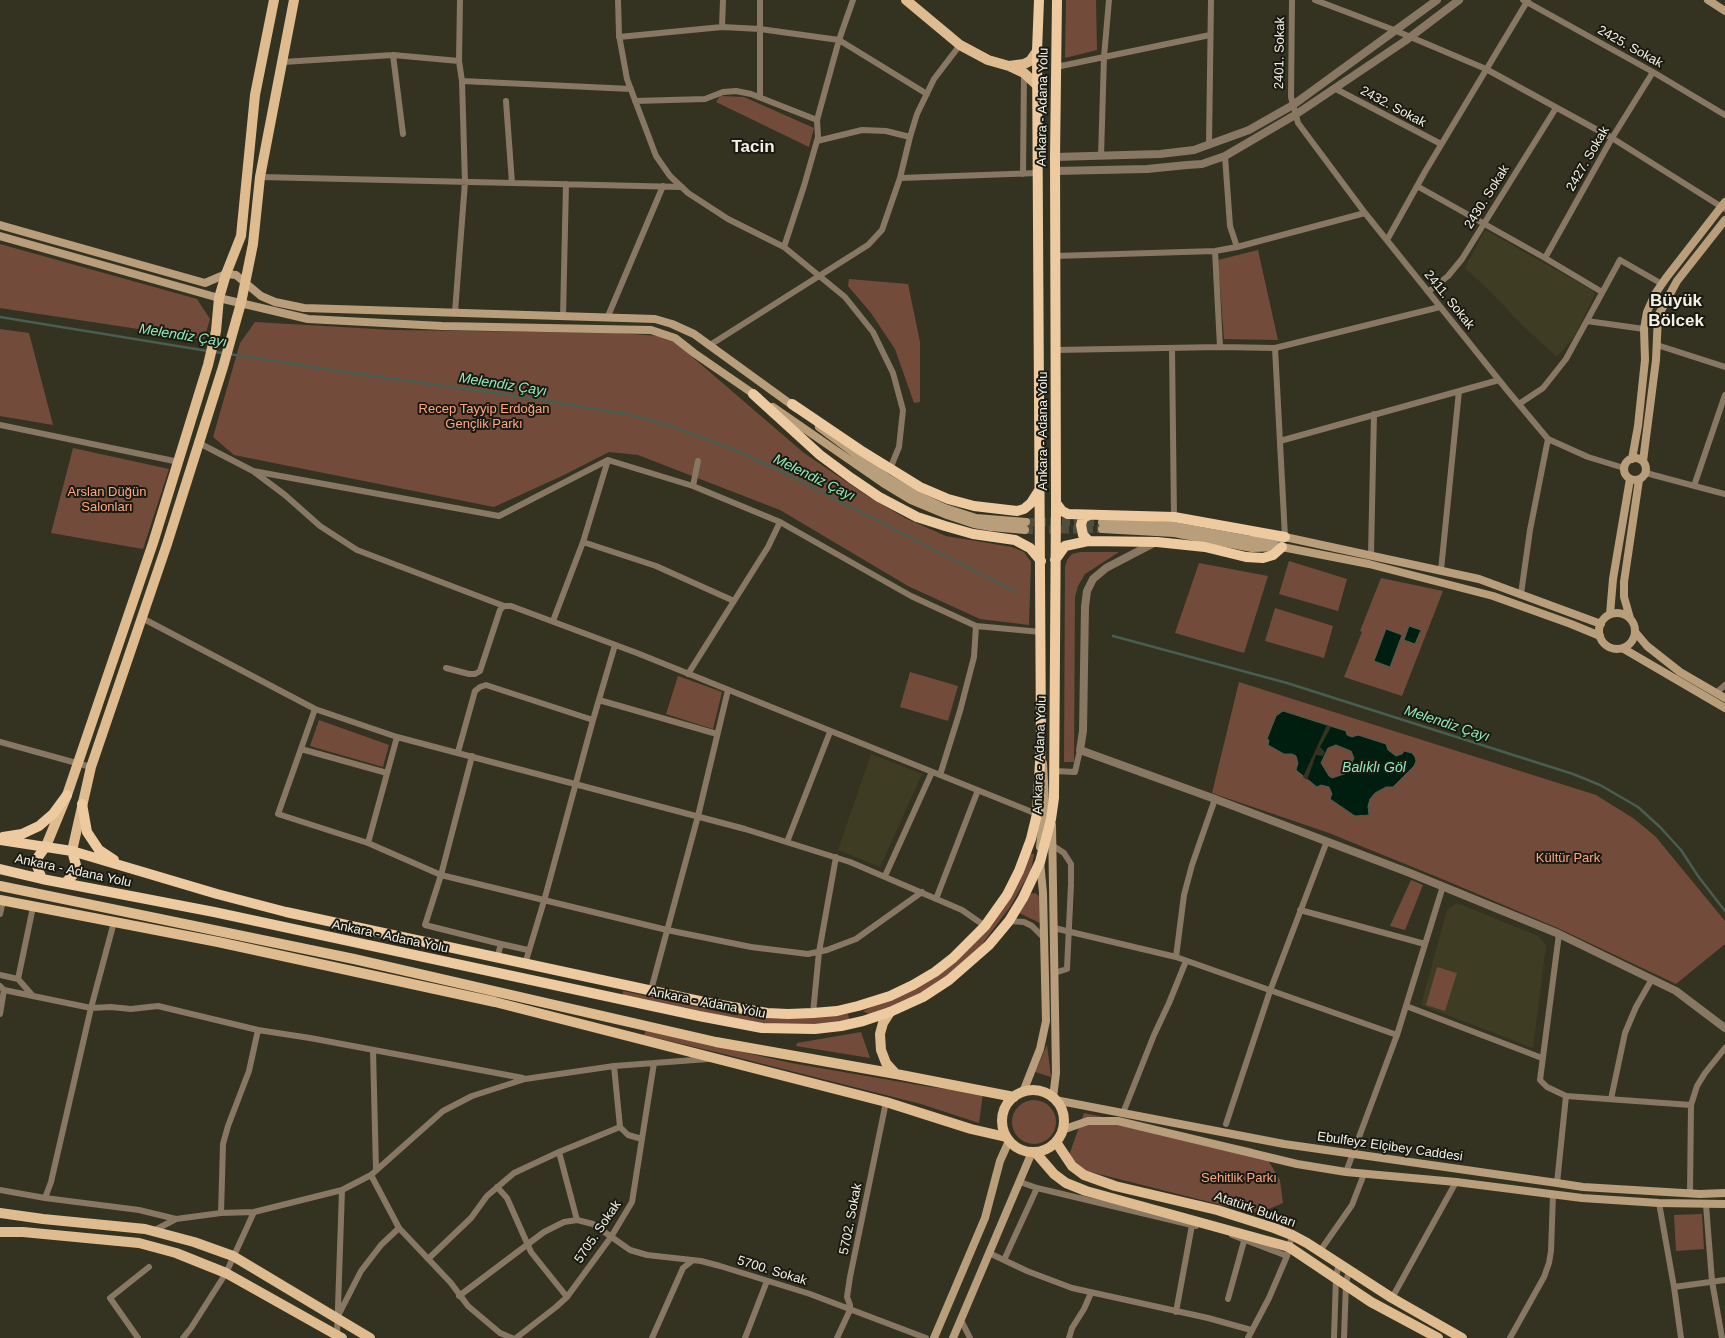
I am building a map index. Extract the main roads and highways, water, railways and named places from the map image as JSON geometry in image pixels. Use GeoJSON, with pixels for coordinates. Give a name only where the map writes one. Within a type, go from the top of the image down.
{"type":"FeatureCollection","features":[{"type":"Feature","properties":{"kind":"highway","name":"Ankara - Adana Yolu"},"geometry":{"type":"LineString","coordinates":[[0,839],[72,851],[217,894],[286,912],[744,1010],[788,1014],[813,1014],[837,1011],[890,996],[935,972],[952,958],[985,926],[1007,895],[1019,871],[1031,839],[1037,814],[1041,745],[1037,51],[1039,0]]}},
{"type":"Feature","properties":{"kind":"highway","name":"Ankara - Adana Yolu"},"geometry":{"type":"LineString","coordinates":[[0,869],[42,879],[214,912],[468,968],[742,1025],[786,1030],[841,1026],[890,1012],[923,997],[949,980],[989,945],[1009,922],[1029,887],[1040,862],[1051,819],[1054,798],[1056,502],[1055,158],[1057,0]]}},
{"type":"Feature","properties":{"kind":"highway"},"geometry":{"type":"LineString","coordinates":[[753,394],[820,455],[879,497],[917,517],[945,526],[973,534],[1015,540],[1030,548],[1041,561]]}},
{"type":"Feature","properties":{"kind":"highway"},"geometry":{"type":"LineString","coordinates":[[792,404],[890,469],[920,487],[948,499],[974,506],[1008,511],[1024,510],[1031,503],[1040,489]]}},
{"type":"Feature","properties":{"kind":"highway"},"geometry":{"type":"LineString","coordinates":[[1055,560],[1065,546],[1089,541],[1157,542],[1205,547],[1246,557],[1263,558],[1273,555],[1284,542],[1174,517],[1068,514],[1062,511],[1056,502]]}},
{"type":"Feature","properties":{"kind":"highway"},"geometry":{"type":"LineString","coordinates":[[1089,514],[1083,518],[1081,525],[1082,535],[1089,541]]}},
{"type":"Feature","properties":{"kind":"highway"},"geometry":{"type":"LineString","coordinates":[[0,839],[22,834],[38,826],[53,814],[67,795]]}},
{"type":"Feature","properties":{"kind":"highway"},"geometry":{"type":"LineString","coordinates":[[82,804],[87,832],[93,842],[100,850],[122,865]]}},
{"type":"Feature","properties":{"kind":"highway"},"geometry":{"type":"LineString","coordinates":[[42,879],[37,866],[38,857],[46,846]]}},
{"type":"Feature","properties":{"kind":"highway"},"geometry":{"type":"LineString","coordinates":[[65,883],[74,874],[76,865],[72,851]]}},
{"type":"Feature","properties":{"kind":"main road"},"geometry":{"type":"LineString","coordinates":[[46,846],[67,795],[153,543],[208,365],[216,331],[219,298],[226,274],[241,236],[255,95],[274,0]]}},
{"type":"Feature","properties":{"kind":"main road"},"geometry":{"type":"LineString","coordinates":[[72,851],[91,767],[167,544],[223,367],[241,303],[253,244],[260,177],[294,0]]}},
{"type":"Feature","properties":{"kind":"main road"},"geometry":{"type":"LineString","coordinates":[[906,0],[960,45],[988,60],[1009,66],[1024,73],[1038,86]]}},
{"type":"Feature","properties":{"kind":"main road"},"geometry":{"type":"LineString","coordinates":[[1708,0],[1725,11]]}},
{"type":"Feature","properties":{"kind":"main road"},"geometry":{"type":"LineString","coordinates":[[1009,66],[1024,64],[1030,61],[1037,51]]}},
{"type":"Feature","properties":{"kind":"main road"},"geometry":{"type":"LineString","coordinates":[[1632,459],[1638,426],[1645,360],[1644,329],[1647,312],[1655,294],[1662,284],[1724,206]]}},
{"type":"Feature","properties":{"kind":"main road"},"geometry":{"type":"LineString","coordinates":[[1725,220],[1676,281],[1658,316],[1656,360],[1643,461],[1646,473],[1639,480],[1624,582],[1624,597],[1630,618],[1633,622],[1636,633],[1646,646],[1680,672],[1725,698]]}},
{"type":"Feature","properties":{"kind":"main road"},"geometry":{"type":"LineString","coordinates":[[0,225],[205,283],[226,274],[236,275],[261,296],[275,302],[304,308],[455,312],[563,317],[608,316],[655,319],[672,324],[694,334],[792,404],[829,436],[886,477],[915,494],[945,508],[976,518],[1025,526],[974,524],[947,515],[911,500],[883,483],[753,394],[675,338],[651,330],[442,326],[308,320],[219,298],[0,236]]}},
{"type":"Feature","properties":{"kind":"main road"},"geometry":{"type":"LineString","coordinates":[[1639,480],[1630,479],[1625,474],[1624,468],[1627,462],[1632,459],[1636,458],[1643,461]]}},
{"type":"Feature","properties":{"kind":"main road"},"geometry":{"type":"LineString","coordinates":[[1610,614],[1613,579],[1630,479]]}},
{"type":"Feature","properties":{"kind":"main road"},"geometry":{"type":"LineString","coordinates":[[1102,525],[1174,533],[1252,548],[1284,542],[1371,555],[1479,579],[1601,624]]}},
{"type":"Feature","properties":{"kind":"main road"},"geometry":{"type":"LineString","coordinates":[[1284,542],[1460,586],[1493,596],[1600,636]]}},
{"type":"Feature","properties":{"kind":"main road"},"geometry":{"type":"LineString","coordinates":[[1630,618],[1619,613],[1610,614],[1604,618],[1601,624],[1600,636],[1605,645],[1611,648],[1624,649],[1725,708]]}},
{"type":"Feature","properties":{"kind":"main road"},"geometry":{"type":"LineString","coordinates":[[1624,649],[1631,644],[1636,633]]}},
{"type":"Feature","properties":{"kind":"main road"},"geometry":{"type":"LineString","coordinates":[[934,1338],[985,1218],[1000,1161],[1008,1139],[1002,1125],[1005,1106],[1018,1094],[1040,1049],[1046,1021],[1040,862],[1045,800],[1044,769],[1041,745]]}},
{"type":"Feature","properties":{"kind":"main road"},"geometry":{"type":"LineString","coordinates":[[1051,819],[1056,1073],[1054,1099]]}},
{"type":"Feature","properties":{"kind":"main road"},"geometry":{"type":"LineString","coordinates":[[3,887],[36,894],[362,961],[716,1042],[1018,1094],[1038,1091],[1054,1099],[1062,1111],[1064,1124],[1056,1142],[1045,1149],[1034,1152],[1020,1149],[1008,1139],[886,1102],[495,1002],[218,942],[2,900],[3,887]]}},
{"type":"Feature","properties":{"kind":"main road"},"geometry":{"type":"LineString","coordinates":[[33,907],[36,894]]}},
{"type":"Feature","properties":{"kind":"main road"},"geometry":{"type":"LineString","coordinates":[[890,1012],[883,1023],[880,1034],[881,1050],[886,1063],[896,1074]]}},
{"type":"Feature","properties":{"kind":"main road","name":"Ebulfeyz Elçibey Caddesi"},"geometry":{"type":"LineString","coordinates":[[1054,1099],[1284,1144],[1353,1155],[1583,1187],[1690,1193],[1725,1193]]}},
{"type":"Feature","properties":{"kind":"main road","name":"Ebulfeyz Elçibey Caddesi"},"geometry":{"type":"LineString","coordinates":[[1062,1130],[1088,1121],[1118,1121],[1297,1164],[1346,1172],[1456,1182],[1582,1198],[1706,1205],[1725,1204]]}},
{"type":"Feature","properties":{"kind":"main road","name":"Atatürk Bulvarı"},"geometry":{"type":"LineString","coordinates":[[1056,1142],[1072,1166],[1084,1175],[1115,1186],[1217,1210],[1292,1235],[1320,1251],[1392,1298],[1462,1338]]}},
{"type":"Feature","properties":{"kind":"main road"},"geometry":{"type":"LineString","coordinates":[[953,1338],[1034,1152]]}},
{"type":"Feature","properties":{"kind":"main road","name":"Atatürk Bulvarı"},"geometry":{"type":"LineString","coordinates":[[1034,1152],[1054,1174],[1066,1183],[1086,1191],[1288,1251],[1346,1283],[1371,1302],[1438,1338]]}},
{"type":"Feature","properties":{"kind":"main road"},"geometry":{"type":"LineString","coordinates":[[0,1213],[43,1219],[145,1229],[194,1242],[233,1256],[338,1317],[370,1338]]}},
{"type":"Feature","properties":{"kind":"main road"},"geometry":{"type":"LineString","coordinates":[[0,1232],[23,1232],[139,1243],[176,1253],[226,1273],[339,1337]]}},
{"type":"Feature","properties":{"kind":"water"},"geometry":{"type":"Polygon","coordinates":[[[1409,626],[1421,630],[1415,644],[1404,640],[1409,626]]]}},
{"type":"Feature","properties":{"kind":"water"},"geometry":{"type":"Polygon","coordinates":[[[1386,629],[1402,635],[1390,667],[1374,661],[1386,629]]]}},
{"type":"Feature","properties":{"kind":"water","name":"Balıklı Göl"},"geometry":{"type":"Polygon","coordinates":[[[1283,711],[1346,731],[1347,735],[1352,737],[1358,735],[1386,744],[1388,750],[1396,756],[1402,754],[1404,751],[1412,753],[1416,761],[1414,766],[1393,787],[1386,787],[1375,793],[1370,799],[1368,806],[1369,815],[1355,816],[1330,799],[1332,794],[1329,787],[1321,785],[1317,787],[1296,770],[1298,763],[1296,756],[1292,754],[1284,754],[1268,745],[1269,740],[1267,739],[1276,716],[1283,711]],[[1336,745],[1328,748],[1321,763],[1329,776],[1332,778],[1347,773],[1354,758],[1351,751],[1336,745]]]}},
{"type":"Feature","properties":{"kind":"waterway","name":"Melendiz Çayı"},"geometry":{"type":"LineString","coordinates":[[0,317],[208,351]]}},
{"type":"Feature","properties":{"kind":"waterway","name":"Melendiz Çayı"},"geometry":{"type":"LineString","coordinates":[[213,352],[224,353]]}},
{"type":"Feature","properties":{"kind":"waterway","name":"Melendiz Çayı"},"geometry":{"type":"LineString","coordinates":[[229,354],[516,396],[631,415],[673,427],[725,446],[787,474],[1016,592]]}},
{"type":"Feature","properties":{"kind":"waterway","name":"Melendiz Çayı"},"geometry":{"type":"LineString","coordinates":[[1113,636],[1287,683],[1573,774],[1600,785],[1638,807],[1660,827],[1681,850],[1698,876],[1725,911]]}},
{"type":"Feature","properties":{"kind":"tunnel"},"geometry":{"type":"LineString","coordinates":[[1026,522],[1102,522]]}},
{"type":"Feature","properties":{"kind":"tunnel"},"geometry":{"type":"LineString","coordinates":[[1025,530],[1102,529]]}},
{"type":"Feature","properties":{"kind":"district","name":"Tacin"},"geometry":{"type":"Point","coordinates":[753,147]}},
{"type":"Feature","properties":{"kind":"district","name":"Büyük Bölcek"},"geometry":{"type":"Point","coordinates":[1676,311]}},
{"type":"Feature","properties":{"kind":"park label","name":"Recep Tayyip Erdoğan Gençlik Parkı"},"geometry":{"type":"Point","coordinates":[484,416]}},
{"type":"Feature","properties":{"kind":"park label","name":"Arslan Düğün Salonları"},"geometry":{"type":"Point","coordinates":[107,500]}},
{"type":"Feature","properties":{"kind":"park label","name":"Kültür Park"},"geometry":{"type":"Point","coordinates":[1568,858]}},
{"type":"Feature","properties":{"kind":"park label","name":"Sehitlik Parkı"},"geometry":{"type":"Point","coordinates":[1239,1178]}}]}
